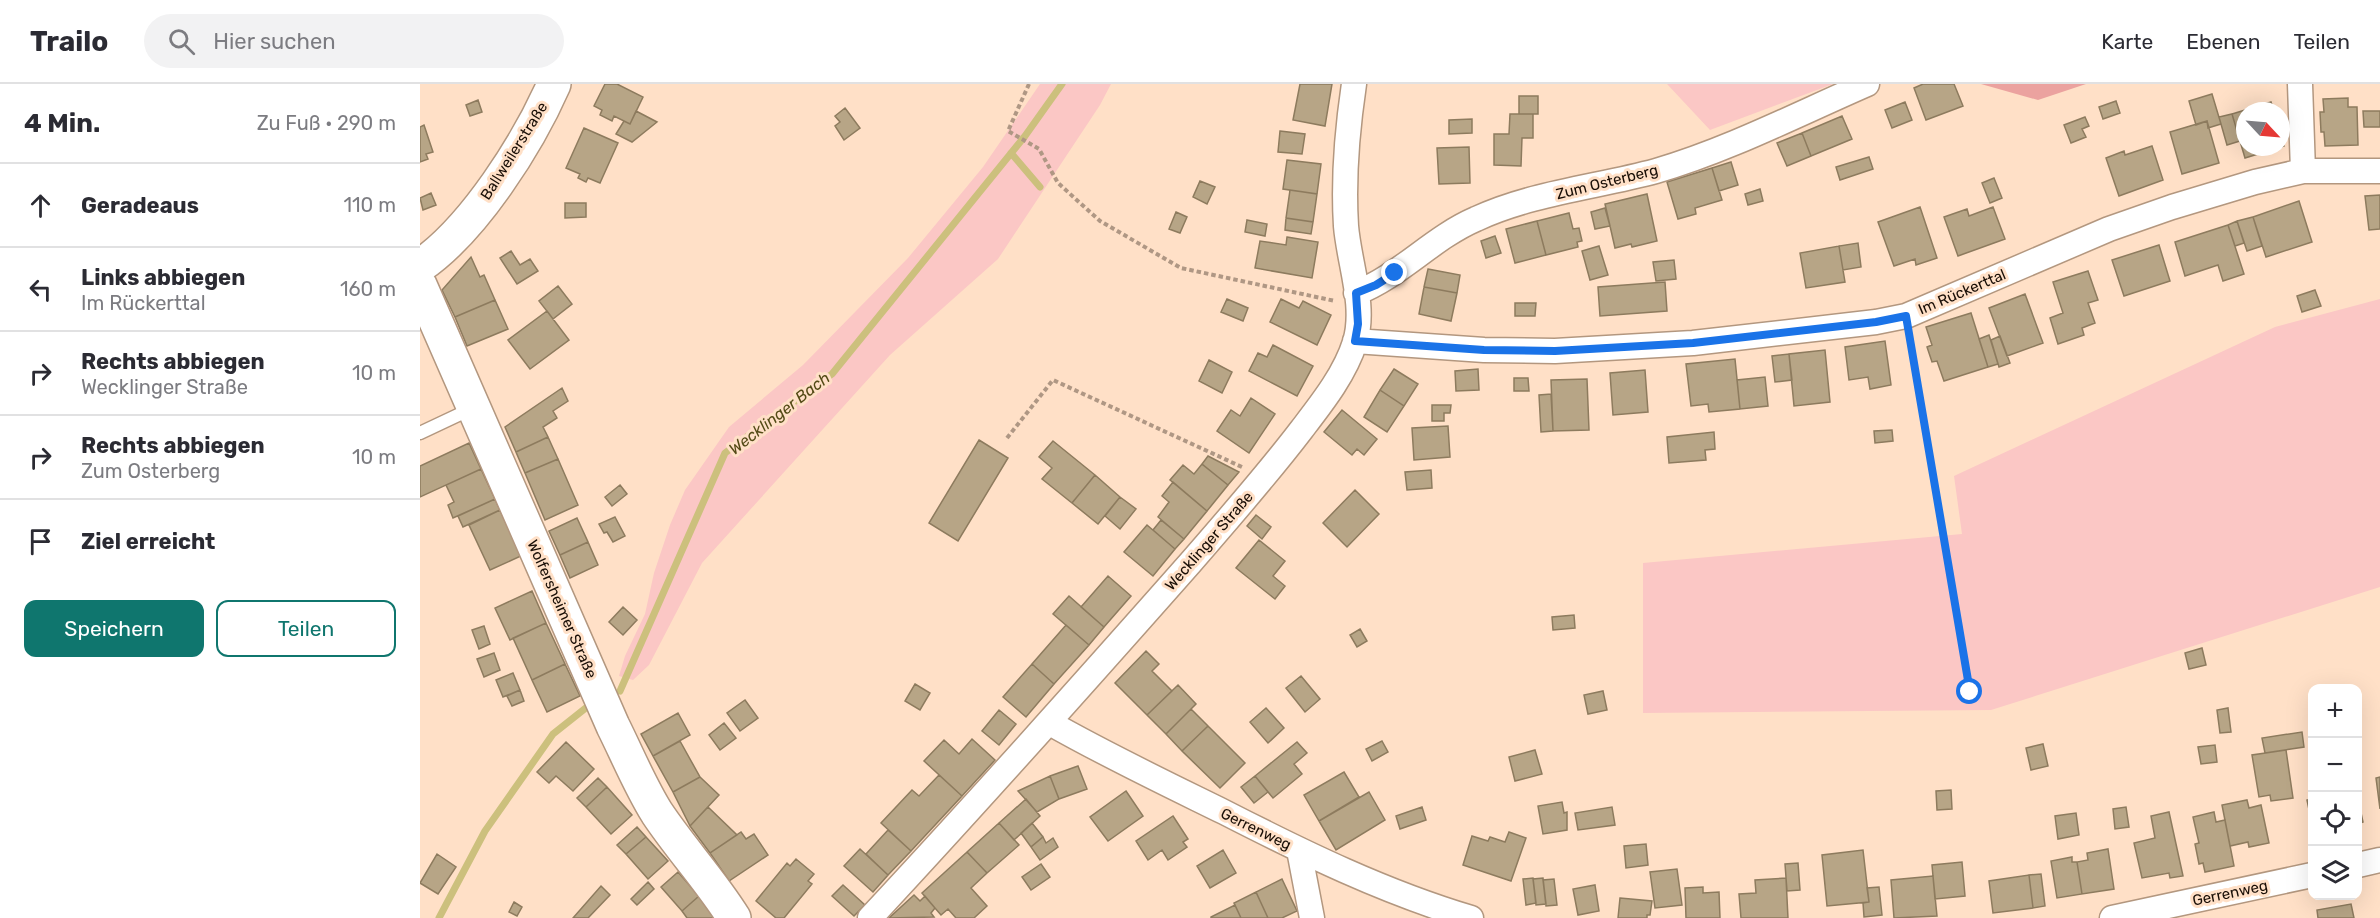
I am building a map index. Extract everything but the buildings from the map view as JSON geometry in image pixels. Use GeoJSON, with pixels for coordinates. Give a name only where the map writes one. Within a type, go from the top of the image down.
{"type":"FeatureCollection","features":[{"type":"Feature","properties":{"kind":"street","name":"Ballweilerstraße"},"geometry":{"type":"LineString","coordinates":[[420,266],[449,242],[480,206],[509,165],[544,106],[554,84]]}},
{"type":"Feature","properties":{"kind":"street","name":"Wecklinger Straße"},"geometry":{"type":"LineString","coordinates":[[870,918],[1050,723],[1265,478],[1344,370],[1355,341],[1358,324],[1357,298],[1346,229],[1344,182],[1347,130],[1354,84]]}},
{"type":"Feature","properties":{"kind":"street","name":"Zum Osterberg"},"geometry":{"type":"LineString","coordinates":[[1357,298],[1440,239],[1474,219],[1512,205],[1656,171],[1690,159],[1867,84]]}},
{"type":"Feature","properties":{"kind":"street"},"geometry":{"type":"LineString","coordinates":[[2300,84],[2303,171]]}},
{"type":"Feature","properties":{"kind":"street","name":"Im Rückerttal"},"geometry":{"type":"LineString","coordinates":[[1355,341],[1484,350],[1555,351],[1693,343],[1876,322],[1906,316],[2109,229],[2255,182],[2303,171],[2380,171]]}},
{"type":"Feature","properties":{"kind":"street","name":"Wolfersheimer Straße"},"geometry":{"type":"LineString","coordinates":[[420,285],[613,726],[640,780],[669,830],[734,918]]}},
{"type":"Feature","properties":{"kind":"street","name":"Gerrenweg"},"geometry":{"type":"LineString","coordinates":[[1050,723],[1090,746],[1374,885],[1471,918]]}},
{"type":"Feature","properties":{"kind":"street"},"geometry":{"type":"LineString","coordinates":[[1299,850],[1312,918]]}},
{"type":"Feature","properties":{"kind":"street"},"geometry":{"type":"LineString","coordinates":[[2362,864],[2380,860]]}},
{"type":"Feature","properties":{"kind":"street","name":"Gerrenweg"},"geometry":{"type":"LineString","coordinates":[[2112,918],[2308,876]]}},
{"type":"Feature","properties":{"kind":"lane"},"geometry":{"type":"LineString","coordinates":[[420,433],[474,407]]}},
{"type":"Feature","properties":{"kind":"path"},"geometry":{"type":"LineString","coordinates":[[1029,84],[1008,131],[1039,149],[1058,183],[1100,221],[1181,268],[1328,300],[1357,298]]}},
{"type":"Feature","properties":{"kind":"path"},"geometry":{"type":"LineString","coordinates":[[1906,316],[1970,692]]}},
{"type":"Feature","properties":{"kind":"path"},"geometry":{"type":"LineString","coordinates":[[1007,438],[1053,380],[1265,478]]}},
{"type":"Feature","properties":{"kind":"shaded area"},"geometry":{"type":"Polygon","coordinates":[[[1040,84],[1111,84],[1100,105],[998,259],[890,355],[702,563],[649,665],[633,680],[619,676],[625,656],[645,614],[654,573],[670,525],[685,490],[729,427],[803,365],[908,258],[983,167],[1040,84]]]}},
{"type":"Feature","properties":{"kind":"shaded area"},"geometry":{"type":"Polygon","coordinates":[[[1667,84],[1833,84],[1710,130],[1667,84]]]}},
{"type":"Feature","properties":{"kind":"shaded area"},"geometry":{"type":"Polygon","coordinates":[[[1981,84],[2086,84],[2038,100],[1981,84]]]}},
{"type":"Feature","properties":{"kind":"shaded area"},"geometry":{"type":"Polygon","coordinates":[[[2380,299],[2380,587],[1991,710],[1643,713],[1643,563],[1962,534],[1954,476],[2275,327],[2380,299]]]}},
{"type":"Feature","properties":{"kind":"waterway","name":"Wecklinger Bach"},"geometry":{"type":"LineString","coordinates":[[620,691],[725,453],[832,374],[1025,136],[1062,84]]}},
{"type":"Feature","properties":{"kind":"waterway"},"geometry":{"type":"LineString","coordinates":[[1011,153],[1040,187]]}},
{"type":"Feature","properties":{"kind":"waterway","name":"Wecklinger Bach"},"geometry":{"type":"LineString","coordinates":[[439,918],[485,831],[553,734],[587,707]]}},
{"type":"Feature","properties":{"kind":"route"},"geometry":{"type":"LineString","coordinates":[[1395,273],[1376,285],[1356,293],[1358,324],[1355,341],[1484,350],[1555,351],[1693,343],[1876,322],[1906,316],[1970,692]]}}]}
